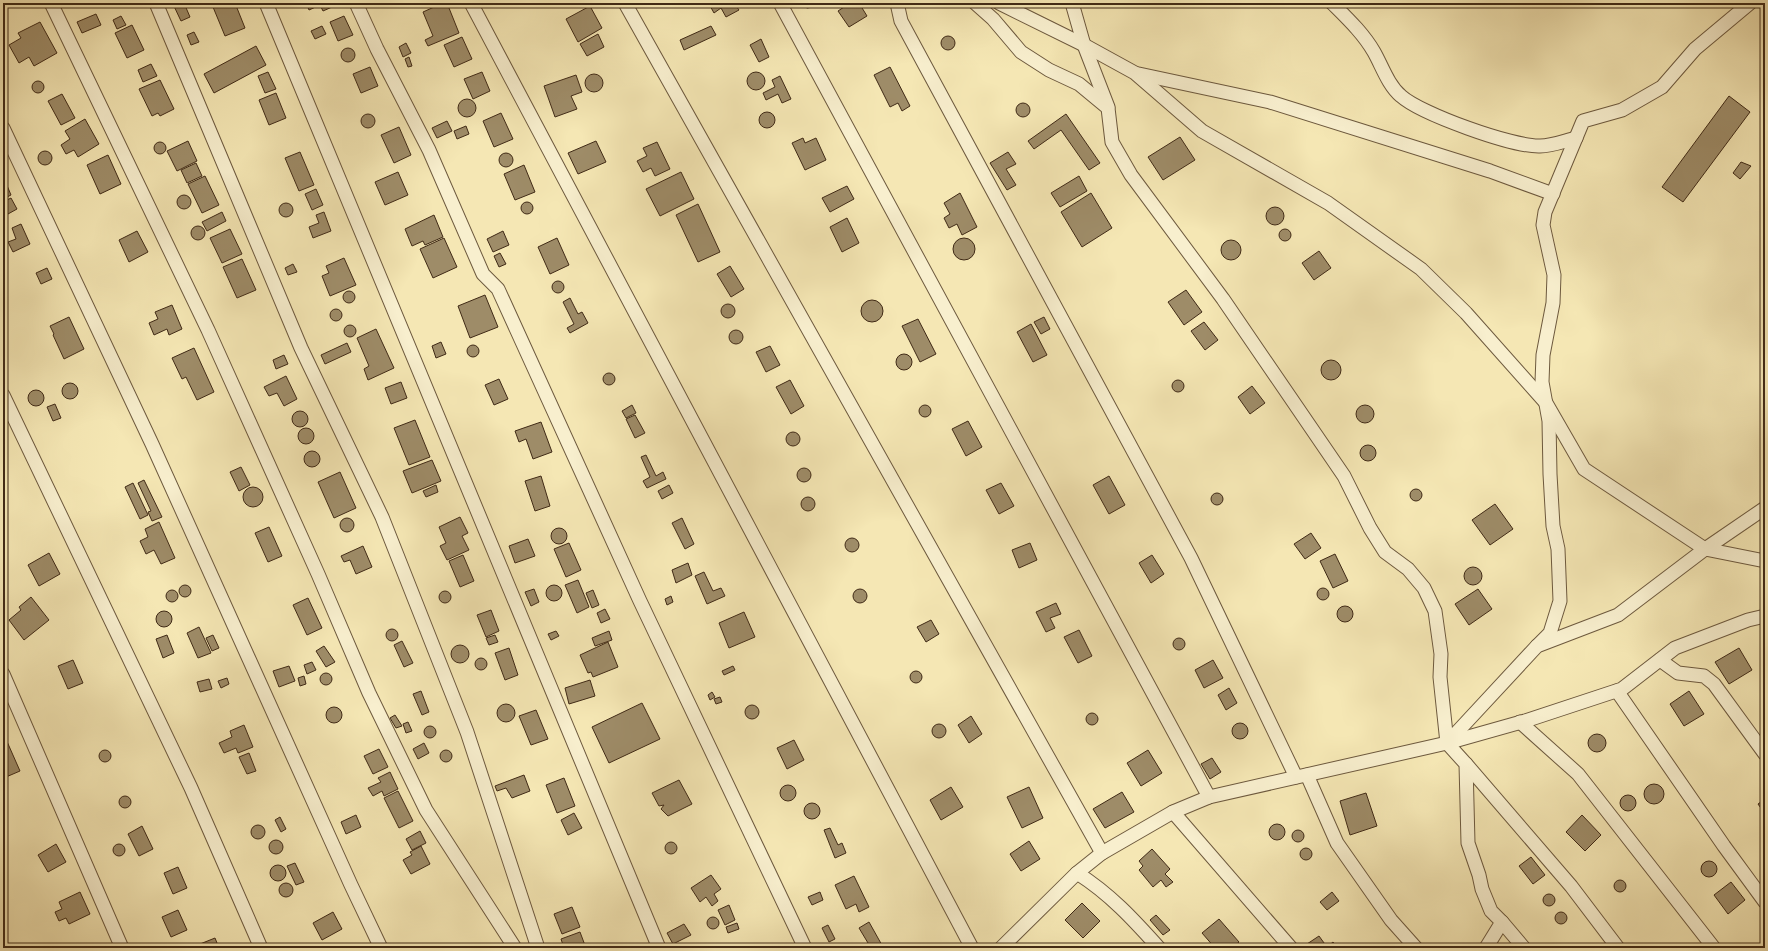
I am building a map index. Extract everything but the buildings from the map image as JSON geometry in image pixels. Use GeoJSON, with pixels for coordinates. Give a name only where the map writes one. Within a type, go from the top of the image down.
{"type":"FeatureCollection","features":[{"type":"Feature","properties":{"kind":"street"},"geometry":{"type":"LineString","coordinates":[[52,3],[208,330],[318,574],[369,693],[426,810],[515,948]]}},
{"type":"Feature","properties":{"kind":"street"},"geometry":{"type":"LineString","coordinates":[[156,3],[301,348],[342,430],[385,525],[467,732],[538,948]]}},
{"type":"Feature","properties":{"kind":"street"},"geometry":{"type":"LineString","coordinates":[[266,3],[659,948]]}},
{"type":"Feature","properties":{"kind":"street"},"geometry":{"type":"LineString","coordinates":[[356,3],[377,49],[429,150],[483,274],[498,289],[644,608],[805,948]]}},
{"type":"Feature","properties":{"kind":"street"},"geometry":{"type":"LineString","coordinates":[[471,3],[972,948]]}},
{"type":"Feature","properties":{"kind":"street"},"geometry":{"type":"LineString","coordinates":[[625,3],[1102,853]]}},
{"type":"Feature","properties":{"kind":"street"},"geometry":{"type":"LineString","coordinates":[[780,3],[1209,797]]}},
{"type":"Feature","properties":{"kind":"street"},"geometry":{"type":"LineString","coordinates":[[897,3],[901,21],[1191,558],[1337,843],[1392,920],[1416,948]]}},
{"type":"Feature","properties":{"kind":"street"},"geometry":{"type":"LineString","coordinates":[[975,3],[993,19],[1021,52],[1049,70],[1079,84],[1108,108]]}},
{"type":"Feature","properties":{"kind":"street"},"geometry":{"type":"LineString","coordinates":[[999,3],[1084,45],[1135,73],[1202,131],[1328,203],[1421,269],[1466,313],[1546,403],[1584,469],[1705,549],[1765,561]]}},
{"type":"Feature","properties":{"kind":"street"},"geometry":{"type":"LineString","coordinates":[[1072,3],[1084,45],[1108,108],[1112,142],[1131,175],[1223,299],[1344,476],[1370,528],[1385,552],[1408,569],[1424,588],[1435,611],[1441,654],[1440,677],[1447,743],[1571,886],[1618,948]]}},
{"type":"Feature","properties":{"kind":"street"},"geometry":{"type":"LineString","coordinates":[[1332,3],[1356,27],[1374,51],[1384,72],[1400,96],[1425,110],[1460,126],[1527,144],[1540,146],[1576,138]]}},
{"type":"Feature","properties":{"kind":"street"},"geometry":{"type":"LineString","coordinates":[[1447,743],[1550,633],[1560,601],[1558,549],[1554,526],[1550,474],[1549,421],[1542,382],[1543,355],[1553,303],[1554,275],[1543,225],[1545,212],[1583,121],[1622,110],[1662,88],[1696,49],[1750,3]]}},
{"type":"Feature","properties":{"kind":"street"},"geometry":{"type":"LineString","coordinates":[[1135,73],[1270,102],[1490,171],[1553,194]]}},
{"type":"Feature","properties":{"kind":"street"},"geometry":{"type":"LineString","coordinates":[[3,128],[152,444],[348,878],[382,948]]}},
{"type":"Feature","properties":{"kind":"street"},"geometry":{"type":"LineString","coordinates":[[3,395],[191,788],[261,948]]}},
{"type":"Feature","properties":{"kind":"street"},"geometry":{"type":"LineString","coordinates":[[1537,646],[1618,615],[1705,549],[1765,508]]}},
{"type":"Feature","properties":{"kind":"street"},"geometry":{"type":"LineString","coordinates":[[1004,947],[1077,873],[1102,853],[1173,812],[1209,797],[1447,743],[1520,722],[1617,691],[1622,689],[1675,648],[1748,620],[1765,616]]}},
{"type":"Feature","properties":{"kind":"street"},"geometry":{"type":"LineString","coordinates":[[1660,660],[1678,673],[1704,676],[1714,684],[1765,754]]}},
{"type":"Feature","properties":{"kind":"street"},"geometry":{"type":"LineString","coordinates":[[3,674],[122,948]]}},
{"type":"Feature","properties":{"kind":"street"},"geometry":{"type":"LineString","coordinates":[[1617,691],[1724,846],[1765,902]]}},
{"type":"Feature","properties":{"kind":"street"},"geometry":{"type":"LineString","coordinates":[[1520,722],[1578,774],[1714,948]]}},
{"type":"Feature","properties":{"kind":"street"},"geometry":{"type":"LineString","coordinates":[[1466,764],[1468,843],[1479,875],[1482,889],[1491,911],[1524,948]]}},
{"type":"Feature","properties":{"kind":"street"},"geometry":{"type":"LineString","coordinates":[[1173,812],[1291,948]]}},
{"type":"Feature","properties":{"kind":"street"},"geometry":{"type":"LineString","coordinates":[[1077,873],[1100,887],[1124,910],[1159,948]]}},
{"type":"Feature","properties":{"kind":"street"},"geometry":{"type":"LineString","coordinates":[[1486,948],[1502,922]]}}]}
